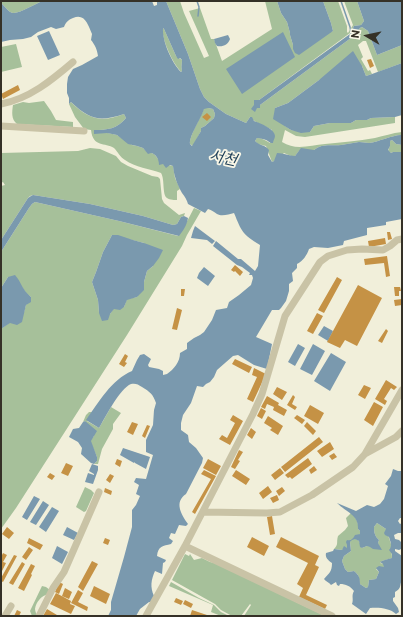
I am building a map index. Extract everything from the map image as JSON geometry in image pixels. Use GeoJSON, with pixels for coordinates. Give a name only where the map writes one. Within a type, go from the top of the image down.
{"type":"FeatureCollection","features":[{"type":"Feature","properties":{"kind":"street"},"geometry":{"type":"LineString","coordinates":[[1,104],[11,103],[37,90],[73,62]]}},
{"type":"Feature","properties":{"kind":"street"},"geometry":{"type":"LineString","coordinates":[[1,126],[84,131]]}},
{"type":"Feature","properties":{"kind":"street"},"geometry":{"type":"LineString","coordinates":[[146,616],[185,546],[253,414],[262,394],[285,316],[320,262],[328,256],[346,250],[383,250],[397,240],[402,239]]}},
{"type":"Feature","properties":{"kind":"street"},"geometry":{"type":"LineString","coordinates":[[203,512],[280,512],[312,495],[353,467],[365,454],[402,390]]}},
{"type":"Feature","properties":{"kind":"street"},"geometry":{"type":"LineString","coordinates":[[365,454],[396,437],[402,431]]}},
{"type":"Feature","properties":{"kind":"street"},"geometry":{"type":"LineString","coordinates":[[39,616],[53,588],[64,572],[99,492]]}},
{"type":"Feature","properties":{"kind":"street"},"geometry":{"type":"LineString","coordinates":[[185,546],[332,616]]}},
{"type":"Feature","properties":{"kind":"street"},"geometry":{"type":"LineString","coordinates":[[5,616],[11,606]]}},
{"type":"Feature","properties":{"kind":"green space"},"geometry":{"type":"Polygon","coordinates":[[[1,1],[43,1],[19,12],[13,13],[1,3],[1,1]]]}},
{"type":"Feature","properties":{"kind":"green space"},"geometry":{"type":"Polygon","coordinates":[[[166,1],[180,1],[204,58],[209,56],[189,11],[200,8],[211,39],[214,39],[222,61],[272,29],[265,1],[277,1],[281,13],[287,22],[293,45],[333,31],[323,1],[338,1],[348,33],[353,25],[344,1],[357,1],[364,21],[361,25],[354,26],[350,33],[259,100],[255,100],[257,108],[260,108],[260,105],[355,35],[362,27],[368,31],[377,55],[402,45],[402,63],[378,72],[366,41],[363,41],[358,45],[363,57],[361,59],[368,71],[370,70],[372,74],[366,76],[362,66],[319,80],[288,103],[275,108],[285,126],[291,130],[310,132],[314,126],[330,123],[351,123],[356,120],[367,120],[371,118],[395,117],[395,123],[305,137],[296,136],[285,130],[282,142],[287,145],[303,147],[369,139],[402,132],[402,135],[369,143],[359,142],[320,146],[314,150],[299,151],[295,156],[284,153],[272,162],[266,146],[258,144],[255,141],[259,138],[270,143],[272,130],[257,123],[250,117],[246,123],[226,114],[204,97],[166,1]]]}},
{"type":"Feature","properties":{"kind":"green space"},"geometry":{"type":"Polygon","coordinates":[[[162,28],[164,29],[176,56],[182,60],[181,72],[168,52],[162,28]]]}},
{"type":"Feature","properties":{"kind":"green space"},"geometry":{"type":"Polygon","coordinates":[[[16,44],[22,67],[1,72],[1,47],[16,44]]]}},
{"type":"Feature","properties":{"kind":"green space"},"geometry":{"type":"Polygon","coordinates":[[[44,101],[56,120],[73,122],[73,127],[17,124],[15,122],[12,115],[13,105],[23,102],[29,103],[44,101]]]}},
{"type":"Feature","properties":{"kind":"green space"},"geometry":{"type":"Polygon","coordinates":[[[71,102],[89,116],[95,118],[102,119],[124,114],[126,118],[119,125],[107,129],[94,130],[117,135],[132,145],[143,148],[154,154],[163,164],[173,166],[175,178],[180,189],[177,191],[177,200],[167,198],[165,196],[161,173],[129,162],[111,146],[100,144],[94,140],[91,130],[84,129],[75,117],[69,104],[71,102]]]}},
{"type":"Feature","properties":{"kind":"green space"},"geometry":{"type":"Polygon","coordinates":[[[204,108],[213,109],[215,114],[214,118],[201,128],[201,131],[193,146],[190,144],[191,136],[204,108]]]}},
{"type":"Feature","properties":{"kind":"green space"},"geometry":{"type":"Polygon","coordinates":[[[392,140],[396,144],[402,145],[402,152],[391,153],[388,151],[390,141],[392,140]]]}},
{"type":"Feature","properties":{"kind":"green space"},"geometry":{"type":"Polygon","coordinates":[[[90,148],[100,149],[116,156],[121,162],[128,166],[158,177],[160,179],[162,199],[164,203],[179,215],[185,213],[184,216],[181,217],[177,224],[173,225],[143,216],[90,204],[33,195],[28,198],[1,240],[1,186],[5,185],[3,182],[1,183],[1,153],[78,151],[90,148]]]}},
{"type":"Feature","properties":{"kind":"green space"},"geometry":{"type":"Polygon","coordinates":[[[35,202],[178,236],[194,208],[201,211],[182,246],[127,335],[1,529],[1,329],[24,312],[31,297],[22,287],[8,277],[1,288],[1,252],[32,204],[35,202]],[[112,235],[103,252],[92,282],[98,300],[99,313],[110,314],[114,308],[124,307],[127,299],[137,297],[147,271],[153,266],[144,243],[112,235]]]}},
{"type":"Feature","properties":{"kind":"green space"},"geometry":{"type":"Polygon","coordinates":[[[111,407],[121,413],[113,424],[113,429],[102,449],[98,464],[94,464],[97,461],[97,457],[90,441],[94,436],[85,421],[83,422],[86,415],[89,412],[92,412],[87,421],[99,428],[111,407]]]}},
{"type":"Feature","properties":{"kind":"green space"},"geometry":{"type":"Polygon","coordinates":[[[85,487],[94,493],[86,511],[84,512],[76,507],[85,487]]]}},
{"type":"Feature","properties":{"kind":"green space"},"geometry":{"type":"Polygon","coordinates":[[[351,513],[357,520],[358,529],[360,531],[360,534],[353,539],[359,541],[362,548],[367,546],[379,547],[379,540],[374,529],[377,523],[386,529],[391,544],[392,558],[380,563],[384,564],[384,567],[376,569],[379,572],[376,579],[369,580],[368,587],[366,588],[360,584],[358,575],[354,571],[348,572],[345,569],[342,561],[344,556],[351,551],[351,540],[347,545],[347,548],[342,550],[334,549],[337,545],[338,536],[348,526],[346,518],[351,513]]]}},
{"type":"Feature","properties":{"kind":"green space"},"geometry":{"type":"Polygon","coordinates":[[[185,554],[189,556],[190,554],[194,560],[202,558],[215,563],[325,616],[244,616],[251,605],[250,604],[241,616],[232,616],[221,610],[215,604],[172,580],[185,554]]]}},
{"type":"Feature","properties":{"kind":"green space"},"geometry":{"type":"Polygon","coordinates":[[[171,582],[214,605],[221,612],[229,616],[221,616],[211,612],[213,605],[169,586],[171,582]]]}},
{"type":"Feature","properties":{"kind":"green space"},"geometry":{"type":"Polygon","coordinates":[[[42,586],[50,590],[48,594],[41,598],[36,604],[35,609],[37,616],[32,616],[30,611],[42,586]]]}},
{"type":"Feature","properties":{"kind":"water","name":"서천"},"geometry":{"type":"Polygon","coordinates":[[[43,1],[152,1],[154,6],[157,5],[157,1],[166,1],[204,97],[226,114],[246,123],[250,117],[252,117],[254,121],[273,131],[275,136],[273,143],[258,138],[255,141],[269,150],[268,155],[272,162],[274,161],[277,153],[295,156],[301,148],[314,150],[320,146],[359,142],[369,143],[402,135],[402,145],[396,144],[392,140],[390,141],[388,150],[391,153],[402,152],[402,219],[386,222],[386,225],[367,228],[367,235],[344,241],[343,245],[328,248],[314,247],[309,249],[292,273],[293,281],[289,284],[289,291],[286,301],[279,310],[272,310],[256,337],[272,344],[267,369],[254,365],[238,355],[233,356],[217,370],[210,382],[203,387],[197,386],[191,403],[183,415],[181,423],[181,430],[188,435],[189,442],[196,448],[203,458],[202,463],[186,494],[180,501],[181,512],[188,524],[186,526],[179,525],[175,534],[171,533],[169,538],[173,541],[171,544],[163,546],[158,550],[157,556],[166,560],[163,563],[162,574],[155,571],[152,584],[154,596],[151,602],[140,609],[136,616],[108,616],[111,610],[111,602],[132,527],[132,510],[140,496],[136,494],[139,485],[134,482],[136,478],[146,479],[153,455],[146,452],[146,440],[153,425],[156,403],[152,395],[147,390],[138,384],[131,384],[122,391],[99,428],[86,420],[112,386],[132,371],[140,355],[144,354],[151,359],[148,365],[149,367],[163,371],[163,375],[167,374],[176,365],[180,353],[187,349],[187,343],[204,332],[212,320],[216,310],[227,308],[229,302],[251,285],[253,278],[252,275],[249,275],[250,273],[237,265],[213,246],[216,241],[255,271],[258,266],[260,245],[243,232],[234,213],[221,215],[208,209],[205,213],[188,204],[177,183],[173,166],[170,165],[166,168],[163,164],[159,165],[158,159],[154,154],[148,154],[143,148],[128,144],[117,135],[107,133],[94,134],[94,130],[107,129],[119,125],[126,118],[124,114],[116,117],[96,118],[84,113],[71,102],[69,104],[67,93],[68,77],[73,69],[98,56],[96,47],[91,40],[92,34],[83,18],[73,18],[67,21],[64,27],[56,29],[51,27],[38,32],[31,37],[1,42],[1,3],[11,12],[16,13],[43,1]],[[163,28],[164,39],[168,52],[181,72],[182,60],[180,58],[178,59],[176,56],[163,28]],[[204,109],[193,132],[190,141],[192,146],[201,131],[201,128],[214,118],[215,114],[213,109],[204,109]]]}},
{"type":"Feature","properties":{"kind":"water"},"geometry":{"type":"Polygon","coordinates":[[[277,1],[323,1],[333,31],[299,55],[295,53],[287,22],[281,13],[277,1]]]}},
{"type":"Feature","properties":{"kind":"water"},"geometry":{"type":"Polygon","coordinates":[[[357,1],[402,1],[402,45],[377,55],[368,31],[362,27],[355,35],[260,105],[260,108],[257,108],[255,112],[251,109],[254,105],[254,100],[259,100],[350,34],[354,26],[361,25],[364,21],[357,1]]]}},
{"type":"Feature","properties":{"kind":"water"},"geometry":{"type":"Polygon","coordinates":[[[49,31],[60,55],[48,60],[37,36],[49,31]]]}},
{"type":"Feature","properties":{"kind":"water"},"geometry":{"type":"Polygon","coordinates":[[[283,32],[295,57],[242,94],[226,69],[283,32]]]}},
{"type":"Feature","properties":{"kind":"water"},"geometry":{"type":"Polygon","coordinates":[[[228,35],[230,39],[227,44],[217,46],[214,39],[228,35]]]}},
{"type":"Feature","properties":{"kind":"water"},"geometry":{"type":"Polygon","coordinates":[[[353,51],[366,76],[402,63],[402,115],[395,117],[356,120],[351,123],[330,123],[314,126],[310,132],[301,133],[291,130],[273,119],[275,108],[288,103],[319,80],[353,51]]]}},
{"type":"Feature","properties":{"kind":"water"},"geometry":{"type":"Polygon","coordinates":[[[33,195],[90,204],[143,216],[173,225],[177,224],[181,217],[184,216],[188,218],[185,228],[179,236],[35,202],[29,208],[1,252],[1,240],[28,198],[33,195]]]}},
{"type":"Feature","properties":{"kind":"water"},"geometry":{"type":"Polygon","coordinates":[[[195,226],[215,241],[212,244],[207,240],[191,238],[195,226]]]}},
{"type":"Feature","properties":{"kind":"water"},"geometry":{"type":"Polygon","coordinates":[[[112,235],[118,235],[163,250],[153,266],[147,271],[144,282],[144,290],[137,297],[127,300],[124,307],[120,310],[114,309],[108,320],[102,321],[99,313],[98,300],[92,282],[103,252],[112,235]]]}},
{"type":"Feature","properties":{"kind":"water"},"geometry":{"type":"Polygon","coordinates":[[[204,267],[215,276],[208,286],[197,278],[204,267]]]}},
{"type":"Feature","properties":{"kind":"water"},"geometry":{"type":"Polygon","coordinates":[[[15,275],[31,297],[31,302],[26,305],[22,322],[17,325],[10,323],[1,329],[1,288],[8,277],[15,275]]]}},
{"type":"Feature","properties":{"kind":"water"},"geometry":{"type":"Polygon","coordinates":[[[324,326],[333,331],[328,341],[318,335],[324,326]]]}},
{"type":"Feature","properties":{"kind":"water"},"geometry":{"type":"Polygon","coordinates":[[[298,344],[305,348],[295,366],[288,362],[298,344]]]}},
{"type":"Feature","properties":{"kind":"water"},"geometry":{"type":"Polygon","coordinates":[[[313,344],[325,351],[312,375],[300,369],[313,344]]]}},
{"type":"Feature","properties":{"kind":"water"},"geometry":{"type":"Polygon","coordinates":[[[331,353],[346,362],[330,391],[314,381],[331,353]]]}},
{"type":"Feature","properties":{"kind":"water"},"geometry":{"type":"Polygon","coordinates":[[[85,421],[97,431],[91,441],[97,457],[97,461],[94,464],[81,454],[82,448],[78,442],[69,437],[73,429],[79,428],[85,421]]]}},
{"type":"Feature","properties":{"kind":"water"},"geometry":{"type":"Polygon","coordinates":[[[123,448],[150,457],[146,469],[120,455],[123,448]]]}},
{"type":"Feature","properties":{"kind":"water"},"geometry":{"type":"Polygon","coordinates":[[[92,464],[98,466],[93,484],[85,482],[88,473],[94,475],[89,471],[92,464]]]}},
{"type":"Feature","properties":{"kind":"water"},"geometry":{"type":"Polygon","coordinates":[[[393,469],[402,471],[402,518],[398,521],[400,524],[402,523],[402,533],[394,535],[395,539],[401,542],[401,549],[395,549],[395,551],[402,556],[402,580],[400,588],[395,592],[395,597],[393,598],[399,612],[396,614],[387,609],[370,608],[366,614],[352,604],[354,591],[351,588],[344,584],[340,584],[339,586],[336,582],[331,585],[324,579],[330,572],[332,566],[332,563],[326,558],[326,553],[333,551],[334,549],[342,550],[344,546],[347,548],[347,540],[351,540],[355,535],[360,534],[358,524],[354,517],[337,503],[356,511],[367,505],[374,507],[380,504],[384,499],[388,486],[385,484],[391,476],[393,469]],[[377,523],[374,527],[375,534],[379,540],[378,543],[382,550],[373,549],[367,546],[362,548],[360,547],[359,541],[355,539],[350,542],[351,551],[344,556],[342,561],[348,572],[356,572],[360,580],[360,584],[366,588],[368,587],[369,580],[376,579],[379,572],[376,568],[379,566],[384,567],[380,562],[392,558],[392,554],[389,550],[391,545],[389,537],[384,533],[386,529],[377,523]]]}},
{"type":"Feature","properties":{"kind":"water"},"geometry":{"type":"Polygon","coordinates":[[[34,496],[40,499],[27,520],[22,517],[34,496]]]}},
{"type":"Feature","properties":{"kind":"water"},"geometry":{"type":"Polygon","coordinates":[[[43,501],[49,505],[36,525],[30,522],[43,501]]]}},
{"type":"Feature","properties":{"kind":"water"},"geometry":{"type":"Polygon","coordinates":[[[52,507],[59,511],[46,532],[39,527],[52,507]]]}},
{"type":"Feature","properties":{"kind":"water"},"geometry":{"type":"Polygon","coordinates":[[[67,527],[78,533],[74,540],[63,535],[67,527]]]}},
{"type":"Feature","properties":{"kind":"water"},"geometry":{"type":"Polygon","coordinates":[[[57,546],[68,552],[62,564],[52,558],[57,546]]]}},
{"type":"Feature","properties":{"kind":"building"},"geometry":{"type":"Polygon","coordinates":[[[371,59],[374,66],[370,68],[367,60],[371,59]]]}},
{"type":"Feature","properties":{"kind":"building"},"geometry":{"type":"Polygon","coordinates":[[[18,85],[20,90],[3,99],[1,94],[18,85]]]}},
{"type":"Feature","properties":{"kind":"building"},"geometry":{"type":"Polygon","coordinates":[[[207,113],[211,117],[207,121],[202,117],[207,113]]]}},
{"type":"Feature","properties":{"kind":"building"},"geometry":{"type":"Polygon","coordinates":[[[387,232],[390,232],[392,239],[388,240],[387,232]]]}},
{"type":"Feature","properties":{"kind":"building"},"geometry":{"type":"Polygon","coordinates":[[[385,238],[386,244],[369,247],[368,241],[385,238]]]}},
{"type":"Feature","properties":{"kind":"building"},"geometry":{"type":"Polygon","coordinates":[[[387,256],[390,276],[386,277],[384,263],[365,265],[364,259],[387,256]]]}},
{"type":"Feature","properties":{"kind":"building"},"geometry":{"type":"Polygon","coordinates":[[[235,265],[243,272],[240,276],[235,271],[234,272],[231,270],[235,265]]]}},
{"type":"Feature","properties":{"kind":"building"},"geometry":{"type":"Polygon","coordinates":[[[337,277],[342,280],[324,313],[318,310],[337,277]]]}},
{"type":"Feature","properties":{"kind":"building"},"geometry":{"type":"Polygon","coordinates":[[[358,285],[382,298],[357,346],[345,340],[340,348],[327,342],[358,285]]]}},
{"type":"Feature","properties":{"kind":"building"},"geometry":{"type":"Polygon","coordinates":[[[394,287],[400,287],[401,291],[399,291],[399,296],[395,296],[394,287]]]}},
{"type":"Feature","properties":{"kind":"building"},"geometry":{"type":"Polygon","coordinates":[[[181,289],[185,289],[184,296],[181,296],[181,289]]]}},
{"type":"Feature","properties":{"kind":"building"},"geometry":{"type":"Polygon","coordinates":[[[402,299],[402,305],[395,306],[394,300],[402,299]]]}},
{"type":"Feature","properties":{"kind":"building"},"geometry":{"type":"Polygon","coordinates":[[[177,308],[182,310],[177,330],[172,329],[177,308]]]}},
{"type":"Feature","properties":{"kind":"building"},"geometry":{"type":"Polygon","coordinates":[[[317,313],[323,316],[313,334],[307,331],[317,313]]]}},
{"type":"Feature","properties":{"kind":"building"},"geometry":{"type":"Polygon","coordinates":[[[386,329],[388,331],[382,343],[378,341],[386,329]]]}},
{"type":"Feature","properties":{"kind":"building"},"geometry":{"type":"Polygon","coordinates":[[[125,354],[128,356],[125,362],[127,363],[124,367],[119,364],[125,354]]]}},
{"type":"Feature","properties":{"kind":"building"},"geometry":{"type":"Polygon","coordinates":[[[235,359],[252,367],[249,373],[232,364],[235,359]]]}},
{"type":"Feature","properties":{"kind":"building"},"geometry":{"type":"Polygon","coordinates":[[[254,368],[266,374],[253,402],[247,399],[257,377],[252,375],[254,368]]]}},
{"type":"Feature","properties":{"kind":"building"},"geometry":{"type":"Polygon","coordinates":[[[386,380],[397,387],[394,390],[391,388],[384,399],[387,401],[385,405],[375,399],[386,380]]]}},
{"type":"Feature","properties":{"kind":"building"},"geometry":{"type":"Polygon","coordinates":[[[364,385],[371,388],[365,399],[358,395],[364,385]]]}},
{"type":"Feature","properties":{"kind":"building"},"geometry":{"type":"Polygon","coordinates":[[[277,387],[287,392],[282,400],[273,394],[277,387]]]}},
{"type":"Feature","properties":{"kind":"building"},"geometry":{"type":"Polygon","coordinates":[[[293,395],[295,397],[292,404],[297,407],[295,410],[287,405],[293,395]]]}},
{"type":"Feature","properties":{"kind":"building"},"geometry":{"type":"Polygon","coordinates":[[[267,396],[287,410],[284,416],[273,410],[274,407],[267,404],[265,409],[261,407],[267,396]]]}},
{"type":"Feature","properties":{"kind":"building"},"geometry":{"type":"Polygon","coordinates":[[[374,402],[383,407],[373,426],[364,420],[374,402]]]}},
{"type":"Feature","properties":{"kind":"building"},"geometry":{"type":"Polygon","coordinates":[[[310,405],[324,413],[318,424],[304,416],[310,405]]]}},
{"type":"Feature","properties":{"kind":"building"},"geometry":{"type":"Polygon","coordinates":[[[261,408],[266,411],[262,419],[257,416],[261,408]]]}},
{"type":"Feature","properties":{"kind":"building"},"geometry":{"type":"Polygon","coordinates":[[[233,415],[243,421],[230,445],[219,439],[222,435],[227,438],[235,423],[230,420],[233,415]]]}},
{"type":"Feature","properties":{"kind":"building"},"geometry":{"type":"Polygon","coordinates":[[[297,415],[305,420],[302,424],[294,418],[297,415]]]}},
{"type":"Feature","properties":{"kind":"building"},"geometry":{"type":"Polygon","coordinates":[[[268,416],[283,426],[278,435],[270,430],[272,428],[264,423],[268,416]]]}},
{"type":"Feature","properties":{"kind":"building"},"geometry":{"type":"Polygon","coordinates":[[[132,422],[138,424],[133,435],[127,432],[132,422]]]}},
{"type":"Feature","properties":{"kind":"building"},"geometry":{"type":"Polygon","coordinates":[[[307,422],[316,431],[313,435],[304,426],[307,422]]]}},
{"type":"Feature","properties":{"kind":"building"},"geometry":{"type":"Polygon","coordinates":[[[147,425],[150,426],[145,438],[142,436],[147,425]]]}},
{"type":"Feature","properties":{"kind":"building"},"geometry":{"type":"Polygon","coordinates":[[[251,428],[256,432],[252,439],[247,435],[251,428]]]}},
{"type":"Feature","properties":{"kind":"building"},"geometry":{"type":"Polygon","coordinates":[[[319,437],[323,442],[285,472],[281,467],[319,437]]]}},
{"type":"Feature","properties":{"kind":"building"},"geometry":{"type":"Polygon","coordinates":[[[330,442],[334,449],[322,457],[317,451],[330,442]]]}},
{"type":"Feature","properties":{"kind":"building"},"geometry":{"type":"Polygon","coordinates":[[[239,450],[243,452],[235,469],[231,467],[239,450]]]}},
{"type":"Feature","properties":{"kind":"building"},"geometry":{"type":"Polygon","coordinates":[[[334,453],[337,457],[332,460],[329,456],[334,453]]]}},
{"type":"Feature","properties":{"kind":"building"},"geometry":{"type":"Polygon","coordinates":[[[308,458],[312,464],[292,479],[285,475],[308,458]]]}},
{"type":"Feature","properties":{"kind":"building"},"geometry":{"type":"Polygon","coordinates":[[[117,459],[122,461],[120,467],[115,464],[117,459]]]}},
{"type":"Feature","properties":{"kind":"building"},"geometry":{"type":"Polygon","coordinates":[[[208,459],[221,466],[216,475],[203,468],[208,459]]]}},
{"type":"Feature","properties":{"kind":"building"},"geometry":{"type":"Polygon","coordinates":[[[66,463],[73,466],[68,476],[61,473],[66,463]]]}},
{"type":"Feature","properties":{"kind":"building"},"geometry":{"type":"Polygon","coordinates":[[[314,466],[317,470],[311,474],[309,470],[314,466]]]}},
{"type":"Feature","properties":{"kind":"building"},"geometry":{"type":"Polygon","coordinates":[[[280,468],[284,473],[275,480],[271,475],[280,468]]]}},
{"type":"Feature","properties":{"kind":"building"},"geometry":{"type":"Polygon","coordinates":[[[204,470],[216,476],[195,514],[192,512],[211,479],[201,474],[204,470]]]}},
{"type":"Feature","properties":{"kind":"building"},"geometry":{"type":"Polygon","coordinates":[[[236,470],[250,479],[246,485],[232,476],[236,470]]]}},
{"type":"Feature","properties":{"kind":"building"},"geometry":{"type":"Polygon","coordinates":[[[50,473],[55,476],[52,480],[47,477],[50,473]]]}},
{"type":"Feature","properties":{"kind":"building"},"geometry":{"type":"Polygon","coordinates":[[[110,474],[114,476],[110,483],[106,480],[110,474]]]}},
{"type":"Feature","properties":{"kind":"building"},"geometry":{"type":"Polygon","coordinates":[[[268,486],[272,492],[263,499],[259,493],[268,486]]]}},
{"type":"Feature","properties":{"kind":"building"},"geometry":{"type":"Polygon","coordinates":[[[282,487],[285,491],[279,496],[276,491],[282,487]]]}},
{"type":"Feature","properties":{"kind":"building"},"geometry":{"type":"Polygon","coordinates":[[[105,488],[112,491],[111,495],[104,492],[105,488]]]}},
{"type":"Feature","properties":{"kind":"building"},"geometry":{"type":"Polygon","coordinates":[[[277,495],[279,500],[273,503],[270,498],[277,495]]]}},
{"type":"Feature","properties":{"kind":"building"},"geometry":{"type":"Polygon","coordinates":[[[272,516],[275,534],[270,535],[267,517],[272,516]]]}},
{"type":"Feature","properties":{"kind":"building"},"geometry":{"type":"Polygon","coordinates":[[[7,527],[14,533],[9,539],[2,534],[7,527]]]}},
{"type":"Feature","properties":{"kind":"building"},"geometry":{"type":"Polygon","coordinates":[[[252,537],[269,546],[264,556],[247,547],[252,537]]]}},
{"type":"Feature","properties":{"kind":"building"},"geometry":{"type":"Polygon","coordinates":[[[281,537],[319,556],[315,565],[319,567],[306,595],[327,605],[325,609],[299,597],[303,588],[297,584],[308,563],[276,547],[281,537]]]}},
{"type":"Feature","properties":{"kind":"building"},"geometry":{"type":"Polygon","coordinates":[[[29,538],[43,545],[40,550],[27,543],[29,538]]]}},
{"type":"Feature","properties":{"kind":"building"},"geometry":{"type":"Polygon","coordinates":[[[105,538],[110,540],[108,545],[103,543],[105,538]]]}},
{"type":"Feature","properties":{"kind":"building"},"geometry":{"type":"Polygon","coordinates":[[[29,547],[33,550],[26,560],[22,557],[29,547]]]}},
{"type":"Feature","properties":{"kind":"building"},"geometry":{"type":"Polygon","coordinates":[[[3,553],[7,555],[3,562],[6,563],[1,573],[1,557],[3,553]]]}},
{"type":"Feature","properties":{"kind":"building"},"geometry":{"type":"Polygon","coordinates":[[[14,555],[17,556],[3,582],[1,581],[1,578],[14,555]]]}},
{"type":"Feature","properties":{"kind":"building"},"geometry":{"type":"Polygon","coordinates":[[[92,561],[98,564],[83,591],[78,587],[92,561]]]}},
{"type":"Feature","properties":{"kind":"building"},"geometry":{"type":"Polygon","coordinates":[[[22,562],[25,564],[13,585],[9,583],[22,562]]]}},
{"type":"Feature","properties":{"kind":"building"},"geometry":{"type":"Polygon","coordinates":[[[31,564],[35,566],[24,591],[18,588],[31,564]]]}},
{"type":"Feature","properties":{"kind":"building"},"geometry":{"type":"Polygon","coordinates":[[[59,582],[63,584],[59,594],[55,592],[59,582]]]}},
{"type":"Feature","properties":{"kind":"building"},"geometry":{"type":"Polygon","coordinates":[[[94,586],[110,594],[106,604],[90,596],[94,586]]]}},
{"type":"Feature","properties":{"kind":"building"},"geometry":{"type":"Polygon","coordinates":[[[65,588],[72,592],[69,599],[62,596],[65,588]]]}},
{"type":"Feature","properties":{"kind":"building"},"geometry":{"type":"Polygon","coordinates":[[[78,590],[83,593],[78,602],[88,607],[87,611],[71,603],[78,590]]]}},
{"type":"Feature","properties":{"kind":"building"},"geometry":{"type":"Polygon","coordinates":[[[56,593],[71,601],[70,604],[75,606],[71,614],[50,604],[56,593]]]}},
{"type":"Feature","properties":{"kind":"building"},"geometry":{"type":"Polygon","coordinates":[[[176,598],[183,601],[181,605],[174,602],[176,598]]]}},
{"type":"Feature","properties":{"kind":"building"},"geometry":{"type":"Polygon","coordinates":[[[185,600],[193,604],[191,608],[183,604],[185,600]]]}},
{"type":"Feature","properties":{"kind":"building"},"geometry":{"type":"Polygon","coordinates":[[[47,609],[57,615],[57,616],[43,616],[47,609]]]}},
{"type":"Feature","properties":{"kind":"building"},"geometry":{"type":"Polygon","coordinates":[[[17,610],[21,612],[19,616],[14,616],[17,610]]]}},
{"type":"Feature","properties":{"kind":"building"},"geometry":{"type":"Polygon","coordinates":[[[192,610],[210,616],[190,616],[192,610]]]}},
{"type":"Feature","properties":{"kind":"waterway"},"geometry":{"type":"LineString","coordinates":[[197,1],[199,7],[198,16]]}},
{"type":"Feature","properties":{"kind":"waterway"},"geometry":{"type":"LineString","coordinates":[[341,1],[351,33]]}}]}
